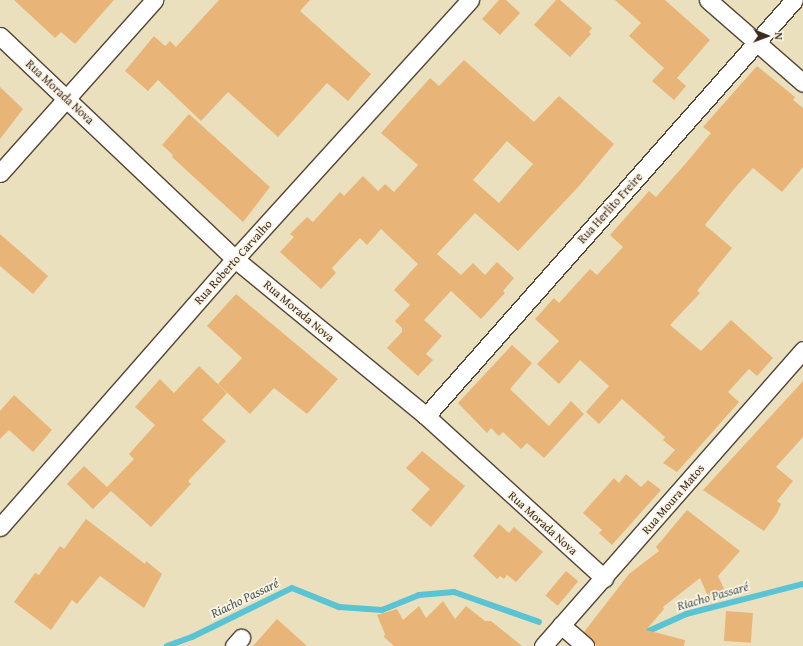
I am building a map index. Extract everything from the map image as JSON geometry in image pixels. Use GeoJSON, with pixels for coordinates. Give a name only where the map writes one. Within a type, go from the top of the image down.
{"type":"FeatureCollection","features":[{"type":"Feature","properties":{"kind":"street"},"geometry":{"type":"LineString","coordinates":[[0,173],[154,0]]}},
{"type":"Feature","properties":{"kind":"street","name":"Rua Roberto Carvalho"},"geometry":{"type":"LineString","coordinates":[[0,527],[235,259],[470,0]]}},
{"type":"Feature","properties":{"kind":"street"},"geometry":{"type":"LineString","coordinates":[[708,0],[803,82]]}},
{"type":"Feature","properties":{"kind":"street","name":"Rua Herlito Freire"},"geometry":{"type":"LineString","coordinates":[[426,416],[794,0]]}},
{"type":"Feature","properties":{"kind":"street","name":"Rua Morada Nova"},"geometry":{"type":"LineString","coordinates":[[0,36],[235,259],[426,416],[604,578]]}},
{"type":"Feature","properties":{"kind":"street","name":"Rua Moura Matos"},"geometry":{"type":"LineString","coordinates":[[543,646],[803,350]]}},
{"type":"Feature","properties":{"kind":"street"},"geometry":{"type":"LineString","coordinates":[[561,625],[585,646]]}},
{"type":"Feature","properties":{"kind":"building"},"geometry":{"type":"Polygon","coordinates":[[[14,0],[114,0],[75,44],[61,32],[55,38],[14,0]]]}},
{"type":"Feature","properties":{"kind":"building"},"geometry":{"type":"Polygon","coordinates":[[[219,0],[310,0],[300,11],[371,74],[348,101],[327,83],[278,137],[228,92],[201,121],[158,80],[148,91],[125,71],[154,36],[165,46],[170,41],[176,47],[219,0]]]}},
{"type":"Feature","properties":{"kind":"building"},"geometry":{"type":"Polygon","coordinates":[[[499,0],[506,0],[520,13],[500,35],[482,19],[499,0]]]}},
{"type":"Feature","properties":{"kind":"building"},"geometry":{"type":"Polygon","coordinates":[[[556,0],[560,0],[592,28],[589,32],[591,34],[570,57],[534,25],[556,0]]]}},
{"type":"Feature","properties":{"kind":"building"},"geometry":{"type":"Polygon","coordinates":[[[615,0],[665,0],[710,40],[677,78],[686,86],[674,100],[652,81],[664,68],[629,36],[641,23],[615,0]]]}},
{"type":"Feature","properties":{"kind":"building"},"geometry":{"type":"Polygon","coordinates":[[[464,60],[534,122],[559,96],[614,144],[579,186],[518,251],[475,213],[437,254],[461,275],[473,263],[485,275],[497,262],[514,278],[503,291],[505,293],[481,319],[451,291],[424,320],[442,336],[426,354],[433,360],[418,376],[387,348],[402,332],[402,328],[395,321],[410,305],[394,290],[418,264],[381,229],[367,245],[360,238],[332,268],[336,273],[321,289],[280,252],[294,237],[290,234],[307,217],[313,222],[340,192],[344,196],[363,176],[378,191],[385,184],[394,192],[418,165],[381,133],[430,78],[439,86],[464,60]],[[507,141],[473,180],[499,203],[533,164],[507,141]]]}},
{"type":"Feature","properties":{"kind":"building"},"geometry":{"type":"Polygon","coordinates":[[[757,66],[795,97],[793,100],[803,108],[803,167],[782,192],[753,168],[734,189],[705,225],[732,248],[697,291],[700,293],[670,325],[701,351],[731,320],[773,358],[757,376],[749,369],[728,392],[739,402],[677,472],[663,463],[675,450],[663,440],[665,437],[622,399],[599,424],[586,412],[609,386],[580,360],[559,384],[537,364],[559,341],[535,319],[554,298],[559,303],[590,269],[597,275],[623,247],[610,235],[649,191],[656,197],[687,162],[711,133],[703,127],[757,66]]]}},
{"type":"Feature","properties":{"kind":"building"},"geometry":{"type":"Polygon","coordinates":[[[0,87],[23,109],[0,139],[0,87]]]}},
{"type":"Feature","properties":{"kind":"building"},"geometry":{"type":"Polygon","coordinates":[[[189,114],[270,187],[243,222],[172,157],[173,155],[162,145],[189,114]]]}},
{"type":"Feature","properties":{"kind":"building"},"geometry":{"type":"Polygon","coordinates":[[[0,234],[48,276],[33,294],[0,266],[0,234]]]}},
{"type":"Feature","properties":{"kind":"building"},"geometry":{"type":"Polygon","coordinates":[[[236,294],[338,379],[307,414],[274,388],[250,414],[218,384],[242,358],[207,326],[236,294]]]}},
{"type":"Feature","properties":{"kind":"building"},"geometry":{"type":"Polygon","coordinates":[[[512,345],[532,363],[510,389],[549,426],[571,401],[584,414],[544,458],[527,443],[521,449],[503,432],[499,436],[491,428],[487,433],[458,403],[512,345]]]}},
{"type":"Feature","properties":{"kind":"building"},"geometry":{"type":"Polygon","coordinates":[[[199,366],[227,393],[202,420],[226,441],[188,481],[191,484],[151,527],[111,491],[93,509],[67,484],[84,466],[107,487],[134,459],[129,454],[155,425],[135,407],[160,379],[174,393],[199,366]]]}},
{"type":"Feature","properties":{"kind":"building"},"geometry":{"type":"Polygon","coordinates":[[[803,381],[803,437],[776,467],[793,481],[777,501],[781,504],[777,513],[764,531],[703,490],[803,381]]]}},
{"type":"Feature","properties":{"kind":"building"},"geometry":{"type":"Polygon","coordinates":[[[14,395],[52,430],[33,452],[9,430],[0,439],[0,411],[14,395]]]}},
{"type":"Feature","properties":{"kind":"building"},"geometry":{"type":"Polygon","coordinates":[[[422,451],[465,486],[431,527],[411,510],[430,489],[406,468],[422,451]]]}},
{"type":"Feature","properties":{"kind":"building"},"geometry":{"type":"Polygon","coordinates":[[[626,474],[641,487],[648,480],[661,490],[612,545],[599,533],[602,530],[583,513],[614,478],[619,483],[626,474]]]}},
{"type":"Feature","properties":{"kind":"building"},"geometry":{"type":"Polygon","coordinates":[[[687,510],[740,551],[718,576],[727,595],[711,603],[700,578],[663,607],[664,609],[646,630],[685,640],[684,646],[597,646],[584,632],[629,574],[659,551],[656,547],[687,510]]]}},
{"type":"Feature","properties":{"kind":"building"},"geometry":{"type":"Polygon","coordinates":[[[86,519],[145,564],[146,561],[162,574],[144,608],[100,576],[77,604],[72,600],[51,630],[14,602],[35,573],[39,575],[60,546],[64,549],[86,519]]]}},
{"type":"Feature","properties":{"kind":"building"},"geometry":{"type":"Polygon","coordinates":[[[499,524],[509,533],[514,527],[543,552],[516,582],[507,575],[504,579],[500,576],[497,579],[473,556],[499,524]]]}},
{"type":"Feature","properties":{"kind":"building"},"geometry":{"type":"Polygon","coordinates":[[[566,571],[578,581],[558,606],[545,596],[566,571]]]}},
{"type":"Feature","properties":{"kind":"building"},"geometry":{"type":"Polygon","coordinates":[[[443,601],[455,619],[466,606],[485,621],[491,621],[522,646],[394,646],[384,637],[385,634],[377,615],[397,609],[403,620],[419,606],[426,618],[443,601]]]}},
{"type":"Feature","properties":{"kind":"building"},"geometry":{"type":"Polygon","coordinates":[[[726,611],[753,613],[751,643],[724,641],[726,611]]]}},
{"type":"Feature","properties":{"kind":"building"},"geometry":{"type":"Polygon","coordinates":[[[277,619],[307,646],[253,646],[277,619]]]}},
{"type":"Feature","properties":{"kind":"waterway","name":"Riacho Passaré"},"geometry":{"type":"LineString","coordinates":[[642,634],[686,614],[803,584]]}},
{"type":"Feature","properties":{"kind":"waterway","name":"Riacho Passaré"},"geometry":{"type":"LineString","coordinates":[[167,646],[192,637],[292,588],[339,607],[382,610],[419,595],[454,592],[539,622]]}}]}
